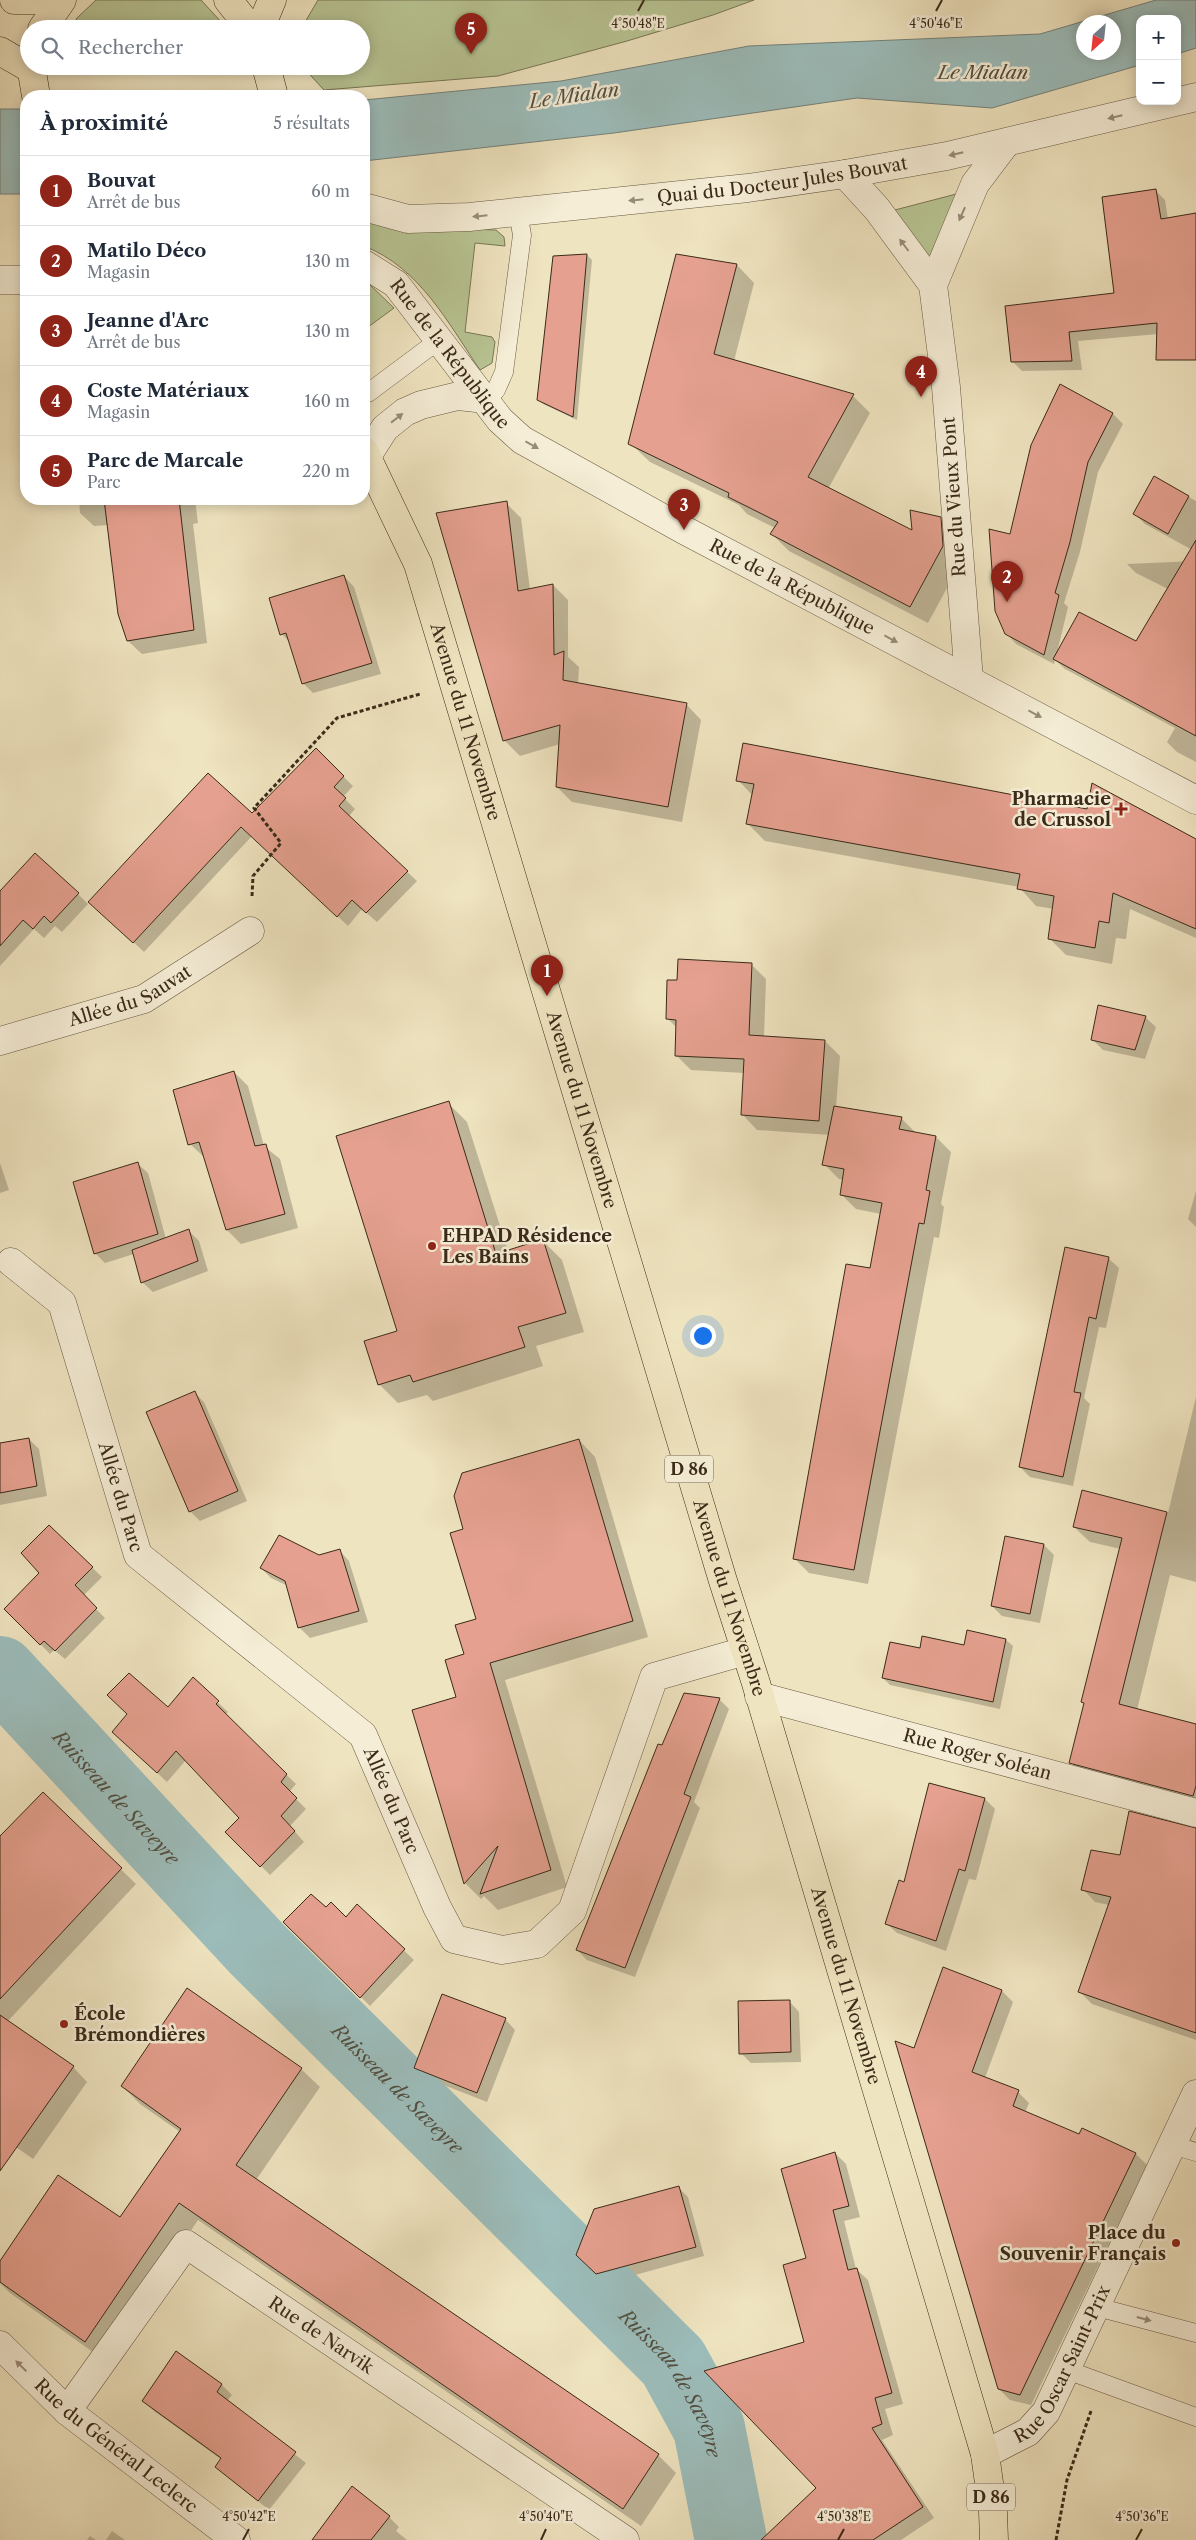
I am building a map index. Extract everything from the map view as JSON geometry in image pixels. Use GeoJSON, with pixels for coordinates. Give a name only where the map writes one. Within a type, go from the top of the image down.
{"type":"FeatureCollection","features":[{"type":"Feature","properties":{"kind":"main road"},"geometry":{"type":"LineString","coordinates":[[14,0],[47,0]]}},
{"type":"Feature","properties":{"kind":"main road"},"geometry":{"type":"LineString","coordinates":[[48,20],[62,0]]}},
{"type":"Feature","properties":{"kind":"main road"},"geometry":{"type":"LineString","coordinates":[[228,0],[244,20]]}},
{"type":"Feature","properties":{"kind":"main road"},"geometry":{"type":"LineString","coordinates":[[264,20],[272,0]]}},
{"type":"Feature","properties":{"kind":"main road"},"geometry":{"type":"LineString","coordinates":[[0,50],[20,68]]}},
{"type":"Feature","properties":{"kind":"main road"},"geometry":{"type":"LineString","coordinates":[[268,75],[272,90]]}},
{"type":"Feature","properties":{"kind":"main road","name":"Avenue du 11 Novembre"},"geometry":{"type":"LineString","coordinates":[[370,469],[418,564],[985,2454]]}},
{"type":"Feature","properties":{"kind":"main road","name":"D 86"},"geometry":{"type":"LineString","coordinates":[[985,2454],[993,2512],[994,2540]]}},
{"type":"Feature","properties":{"kind":"street","name":"Quai du Docteur Jules Bouvat"},"geometry":{"type":"LineString","coordinates":[[370,209],[408,220],[469,217],[748,188],[845,174],[1006,143],[1196,97]]}},
{"type":"Feature","properties":{"kind":"street"},"geometry":{"type":"LineString","coordinates":[[932,285],[975,184],[1006,143]]}},
{"type":"Feature","properties":{"kind":"street","name":"Rue du Vieux Pont"},"geometry":{"type":"LineString","coordinates":[[845,174],[877,209],[932,285],[946,387],[969,679]]}},
{"type":"Feature","properties":{"kind":"street","name":"Rue de la République"},"geometry":{"type":"LineString","coordinates":[[370,268],[396,284],[486,399],[500,420],[522,440],[684,530],[1196,800]]}},
{"type":"Feature","properties":{"kind":"street"},"geometry":{"type":"LineString","coordinates":[[370,465],[385,428],[405,412],[421,405],[458,396],[486,399]]}},
{"type":"Feature","properties":{"kind":"street","name":"Allée du Sauvat"},"geometry":{"type":"LineString","coordinates":[[0,1041],[144,999],[250,931]]}},
{"type":"Feature","properties":{"kind":"street","name":"Allée du Parc"},"geometry":{"type":"LineString","coordinates":[[11,1262],[62,1303],[138,1555],[364,1736],[437,1907],[454,1939],[502,1950],[538,1944],[572,1911],[654,1678],[745,1651]]}},
{"type":"Feature","properties":{"kind":"street","name":"Rue Roger Soléan"},"geometry":{"type":"LineString","coordinates":[[759,1696],[1196,1812]]}},
{"type":"Feature","properties":{"kind":"street","name":"Rue Oscar Saint-Prix"},"geometry":{"type":"LineString","coordinates":[[985,2454],[1028,2432],[1046,2412],[1096,2307],[1184,2148],[1196,2094]]}},
{"type":"Feature","properties":{"kind":"street","name":"Rue de Narvik"},"geometry":{"type":"LineString","coordinates":[[67,2411],[186,2244],[625,2540]]}},
{"type":"Feature","properties":{"kind":"street","name":"Rue du Général Leclerc"},"geometry":{"type":"LineString","coordinates":[[0,2345],[67,2411],[236,2540]]}},
{"type":"Feature","properties":{"kind":"lane"},"geometry":{"type":"LineString","coordinates":[[486,399],[496,390],[504,372],[522,235],[518,212]]}},
{"type":"Feature","properties":{"kind":"lane"},"geometry":{"type":"LineString","coordinates":[[370,392],[439,340]]}},
{"type":"Feature","properties":{"kind":"lane"},"geometry":{"type":"LineString","coordinates":[[1096,2307],[1196,2333]]}},
{"type":"Feature","properties":{"kind":"lane"},"geometry":{"type":"LineString","coordinates":[[1067,2370],[1196,2417]]}},
{"type":"Feature","properties":{"kind":"path"},"geometry":{"type":"LineString","coordinates":[[250,931],[253,876],[281,843],[254,808],[337,718],[454,684]]}},
{"type":"Feature","properties":{"kind":"path"},"geometry":{"type":"LineString","coordinates":[[1056,2540],[1067,2480],[1100,2383]]}},
{"type":"Feature","properties":{"kind":"green space"},"geometry":{"type":"Polygon","coordinates":[[[96,0],[201,0],[219,20],[76,20],[96,0]]]}},
{"type":"Feature","properties":{"kind":"green space"},"geometry":{"type":"Polygon","coordinates":[[[318,0],[754,0],[713,15],[627,41],[498,76],[324,90],[310,75],[370,75],[370,20],[306,20],[318,0]]]}},
{"type":"Feature","properties":{"kind":"green space"},"geometry":{"type":"Polygon","coordinates":[[[964,192],[931,258],[926,257],[891,211],[964,192]]]}},
{"type":"Feature","properties":{"kind":"green space"},"geometry":{"type":"Polygon","coordinates":[[[370,218],[404,227],[496,230],[504,237],[505,246],[475,243],[465,332],[492,337],[495,342],[492,363],[480,370],[431,299],[401,268],[370,249],[370,218]]]}},
{"type":"Feature","properties":{"kind":"green space"},"geometry":{"type":"Polygon","coordinates":[[[370,285],[394,308],[370,326],[370,285]]]}},
{"type":"Feature","properties":{"kind":"water","name":"Le Mialan"},"geometry":{"type":"Polygon","coordinates":[[[1156,0],[1196,0],[1196,48],[1181,53],[1181,15],[1136,15],[1136,66],[992,108],[857,98],[614,133],[370,160],[370,99],[561,81],[749,46],[1040,34],[1076,23],[1076,60],[1121,60],[1121,15],[1105,15],[1156,0]]]}},
{"type":"Feature","properties":{"kind":"water"},"geometry":{"type":"Polygon","coordinates":[[[0,109],[20,109],[20,194],[0,194],[0,109]]]}},
{"type":"Feature","properties":{"kind":"building"},"geometry":{"type":"Polygon","coordinates":[[[1156,189],[1161,219],[1196,213],[1196,360],[1156,360],[1157,323],[1069,332],[1072,361],[1011,362],[1005,306],[1114,293],[1102,197],[1156,189]]]}},
{"type":"Feature","properties":{"kind":"building"},"geometry":{"type":"Polygon","coordinates":[[[587,254],[573,417],[537,400],[553,256],[587,254]]]}},
{"type":"Feature","properties":{"kind":"building"},"geometry":{"type":"Polygon","coordinates":[[[676,254],[737,264],[714,354],[854,394],[808,477],[912,530],[910,510],[941,517],[943,546],[910,607],[770,534],[778,522],[728,497],[729,493],[628,444],[676,254]]]}},
{"type":"Feature","properties":{"kind":"building"},"geometry":{"type":"Polygon","coordinates":[[[1060,384],[1113,413],[1088,462],[1070,542],[1055,593],[1059,595],[1044,655],[1005,634],[995,611],[989,529],[1010,534],[1031,445],[1060,384]]]}},
{"type":"Feature","properties":{"kind":"building"},"geometry":{"type":"Polygon","coordinates":[[[1154,476],[1189,496],[1168,534],[1133,514],[1154,476]]]}},
{"type":"Feature","properties":{"kind":"building"},"geometry":{"type":"Polygon","coordinates":[[[507,501],[518,591],[553,584],[554,655],[564,651],[563,680],[687,703],[668,807],[556,787],[560,725],[503,741],[436,513],[507,501]]]}},
{"type":"Feature","properties":{"kind":"building"},"geometry":{"type":"Polygon","coordinates":[[[105,505],[180,505],[194,630],[127,641],[118,614],[105,505]]]}},
{"type":"Feature","properties":{"kind":"building"},"geometry":{"type":"Polygon","coordinates":[[[1196,540],[1196,736],[1053,659],[1079,612],[1136,641],[1196,540]]]}},
{"type":"Feature","properties":{"kind":"building"},"geometry":{"type":"Polygon","coordinates":[[[344,575],[372,663],[302,684],[286,633],[280,635],[269,598],[344,575]]]}},
{"type":"Feature","properties":{"kind":"building"},"geometry":{"type":"Polygon","coordinates":[[[743,743],[1087,809],[1092,783],[1196,839],[1196,929],[1113,893],[1109,923],[1099,921],[1095,948],[1048,939],[1054,896],[1017,889],[1020,874],[746,824],[754,784],[736,781],[743,743]]]}},
{"type":"Feature","properties":{"kind":"building"},"geometry":{"type":"Polygon","coordinates":[[[316,748],[344,776],[334,787],[346,798],[339,806],[408,871],[366,913],[352,900],[337,917],[241,827],[133,943],[88,902],[208,773],[252,813],[316,748]]]}},
{"type":"Feature","properties":{"kind":"building"},"geometry":{"type":"Polygon","coordinates":[[[35,853],[79,893],[51,923],[44,916],[33,929],[23,920],[0,946],[0,891],[35,853]]]}},
{"type":"Feature","properties":{"kind":"building"},"geometry":{"type":"Polygon","coordinates":[[[678,959],[752,963],[749,1035],[825,1040],[819,1121],[741,1115],[744,1059],[675,1056],[676,1020],[666,1019],[667,980],[677,980],[678,959]]]}},
{"type":"Feature","properties":{"kind":"building"},"geometry":{"type":"Polygon","coordinates":[[[1098,1005],[1146,1016],[1135,1050],[1091,1040],[1098,1005]]]}},
{"type":"Feature","properties":{"kind":"building"},"geometry":{"type":"Polygon","coordinates":[[[234,1071],[255,1146],[266,1144],[285,1214],[226,1230],[199,1142],[188,1145],[173,1090],[234,1071]]]}},
{"type":"Feature","properties":{"kind":"building","name":"EHPAD Résidence Les Bains"},"geometry":{"type":"Polygon","coordinates":[[[449,1101],[496,1254],[543,1239],[566,1313],[518,1327],[525,1347],[413,1382],[410,1375],[378,1385],[364,1341],[397,1331],[336,1136],[449,1101]]]}},
{"type":"Feature","properties":{"kind":"building"},"geometry":{"type":"Polygon","coordinates":[[[834,1106],[902,1117],[899,1129],[936,1136],[926,1190],[930,1191],[924,1224],[919,1223],[854,1570],[793,1559],[846,1264],[870,1268],[882,1203],[840,1195],[844,1169],[822,1165],[834,1106]]]}},
{"type":"Feature","properties":{"kind":"building"},"geometry":{"type":"Polygon","coordinates":[[[138,1162],[158,1234],[94,1254],[73,1182],[138,1162]]]}},
{"type":"Feature","properties":{"kind":"building"},"geometry":{"type":"Polygon","coordinates":[[[189,1229],[198,1261],[141,1283],[132,1250],[189,1229]]]}},
{"type":"Feature","properties":{"kind":"building"},"geometry":{"type":"Polygon","coordinates":[[[1065,1247],[1109,1257],[1096,1319],[1089,1317],[1074,1392],[1081,1393],[1063,1477],[1019,1467],[1065,1247]]]}},
{"type":"Feature","properties":{"kind":"building"},"geometry":{"type":"Polygon","coordinates":[[[195,1391],[238,1491],[189,1512],[146,1412],[195,1391]]]}},
{"type":"Feature","properties":{"kind":"building"},"geometry":{"type":"Polygon","coordinates":[[[29,1438],[37,1486],[0,1493],[0,1443],[29,1438]]]}},
{"type":"Feature","properties":{"kind":"building"},"geometry":{"type":"Polygon","coordinates":[[[579,1439],[633,1621],[490,1663],[551,1870],[480,1894],[498,1846],[464,1884],[412,1710],[456,1697],[445,1660],[464,1654],[455,1625],[476,1619],[450,1533],[463,1529],[454,1496],[462,1473],[579,1439]]]}},
{"type":"Feature","properties":{"kind":"building"},"geometry":{"type":"Polygon","coordinates":[[[1082,1490],[1167,1512],[1119,1704],[1196,1724],[1196,1786],[1193,1796],[1069,1763],[1084,1703],[1081,1702],[1122,1538],[1073,1527],[1082,1490]]]}},
{"type":"Feature","properties":{"kind":"building"},"geometry":{"type":"Polygon","coordinates":[[[49,1525],[93,1567],[75,1585],[97,1608],[55,1651],[44,1641],[40,1645],[4,1609],[39,1573],[21,1553],[49,1525]]]}},
{"type":"Feature","properties":{"kind":"building"},"geometry":{"type":"Polygon","coordinates":[[[279,1535],[319,1555],[340,1549],[359,1611],[298,1628],[285,1581],[260,1568],[279,1535]]]}},
{"type":"Feature","properties":{"kind":"building"},"geometry":{"type":"Polygon","coordinates":[[[1005,1536],[1044,1544],[1030,1614],[991,1606],[1005,1536]]]}},
{"type":"Feature","properties":{"kind":"building"},"geometry":{"type":"Polygon","coordinates":[[[967,1630],[1006,1639],[993,1702],[882,1678],[890,1642],[920,1648],[922,1636],[964,1645],[967,1630]]]}},
{"type":"Feature","properties":{"kind":"building"},"geometry":{"type":"Polygon","coordinates":[[[129,1673],[168,1707],[193,1677],[219,1701],[216,1704],[287,1774],[281,1782],[297,1798],[281,1816],[295,1831],[260,1867],[225,1832],[239,1818],[176,1751],[157,1773],[112,1732],[127,1714],[107,1695],[129,1673]]]}},
{"type":"Feature","properties":{"kind":"building"},"geometry":{"type":"Polygon","coordinates":[[[684,1693],[720,1698],[684,1794],[691,1797],[625,1968],[576,1950],[658,1744],[662,1745],[684,1693]]]}},
{"type":"Feature","properties":{"kind":"building"},"geometry":{"type":"Polygon","coordinates":[[[929,1783],[985,1798],[965,1871],[959,1869],[936,1941],[885,1924],[899,1880],[904,1882],[929,1783]]]}},
{"type":"Feature","properties":{"kind":"building"},"geometry":{"type":"Polygon","coordinates":[[[43,1792],[122,1868],[0,1999],[0,1836],[43,1792]]]}},
{"type":"Feature","properties":{"kind":"building"},"geometry":{"type":"Polygon","coordinates":[[[1129,1811],[1196,1828],[1196,2033],[1078,1992],[1111,1897],[1081,1890],[1091,1850],[1120,1855],[1129,1811]]]}},
{"type":"Feature","properties":{"kind":"building"},"geometry":{"type":"Polygon","coordinates":[[[311,1894],[326,1907],[331,1902],[346,1917],[357,1904],[405,1949],[360,1998],[283,1922],[311,1894]]]}},
{"type":"Feature","properties":{"kind":"building"},"geometry":{"type":"Polygon","coordinates":[[[943,1967],[1002,1990],[972,2072],[1019,2090],[1013,2106],[1079,2134],[1082,2128],[1136,2153],[1020,2395],[998,2389],[895,2041],[914,2048],[943,1967]]]}},
{"type":"Feature","properties":{"kind":"building"},"geometry":{"type":"Polygon","coordinates":[[[187,1988],[302,2068],[236,2165],[659,2454],[623,2509],[179,2203],[85,2342],[0,2282],[0,2261],[58,2175],[120,2217],[181,2129],[121,2086],[187,1988]]]}},
{"type":"Feature","properties":{"kind":"building"},"geometry":{"type":"Polygon","coordinates":[[[442,1994],[506,2018],[477,2093],[414,2068],[442,1994]]]}},
{"type":"Feature","properties":{"kind":"building"},"geometry":{"type":"Polygon","coordinates":[[[790,2000],[791,2052],[739,2054],[738,2001],[790,2000]]]}},
{"type":"Feature","properties":{"kind":"building"},"geometry":{"type":"Polygon","coordinates":[[[0,2015],[74,2066],[0,2171],[0,2015]]]}},
{"type":"Feature","properties":{"kind":"building"},"geometry":{"type":"Polygon","coordinates":[[[835,2152],[849,2206],[833,2210],[848,2270],[857,2268],[892,2393],[875,2398],[882,2424],[872,2428],[923,2507],[873,2540],[761,2540],[816,2488],[704,2371],[804,2342],[783,2265],[806,2258],[781,2169],[835,2152]]]}},
{"type":"Feature","properties":{"kind":"building"},"geometry":{"type":"Polygon","coordinates":[[[679,2186],[696,2247],[596,2274],[576,2255],[594,2209],[679,2186]]]}},
{"type":"Feature","properties":{"kind":"building"},"geometry":{"type":"Polygon","coordinates":[[[176,2351],[222,2384],[217,2392],[296,2452],[258,2501],[215,2467],[221,2458],[142,2401],[176,2351]]]}},
{"type":"Feature","properties":{"kind":"building"},"geometry":{"type":"Polygon","coordinates":[[[352,2486],[390,2516],[371,2540],[312,2540],[352,2486]]]}},
{"type":"Feature","properties":{"kind":"waterway","name":"Ruisseau de Saveyre"},"geometry":{"type":"LineString","coordinates":[[0,1672],[257,1949],[673,2362],[709,2428],[731,2540]]}},
{"type":"Feature","properties":{"kind":"place","name":"Parc de Marcale"},"geometry":{"type":"Point","coordinates":[471,54]}},
{"type":"Feature","properties":{"kind":"place","name":"Coste Matériaux"},"geometry":{"type":"Point","coordinates":[921,397]}},
{"type":"Feature","properties":{"kind":"place","name":"Jeanne d'Arc"},"geometry":{"type":"Point","coordinates":[684,530]}},
{"type":"Feature","properties":{"kind":"place","name":"Matilo Déco"},"geometry":{"type":"Point","coordinates":[1007,602]}},
{"type":"Feature","properties":{"kind":"place","name":"Pharmacie de Crussol"},"geometry":{"type":"Point","coordinates":[1121,809]}},
{"type":"Feature","properties":{"kind":"place","name":"Bouvat"},"geometry":{"type":"Point","coordinates":[547,996]}},
{"type":"Feature","properties":{"kind":"place","name":"EHPAD Résidence Les Bains"},"geometry":{"type":"Point","coordinates":[432,1246]}},
{"type":"Feature","properties":{"kind":"place","name":"École Brémondières"},"geometry":{"type":"Point","coordinates":[64,2024]}},
{"type":"Feature","properties":{"kind":"place","name":"Place du Souvenir Français"},"geometry":{"type":"Point","coordinates":[1176,2243]}}]}
